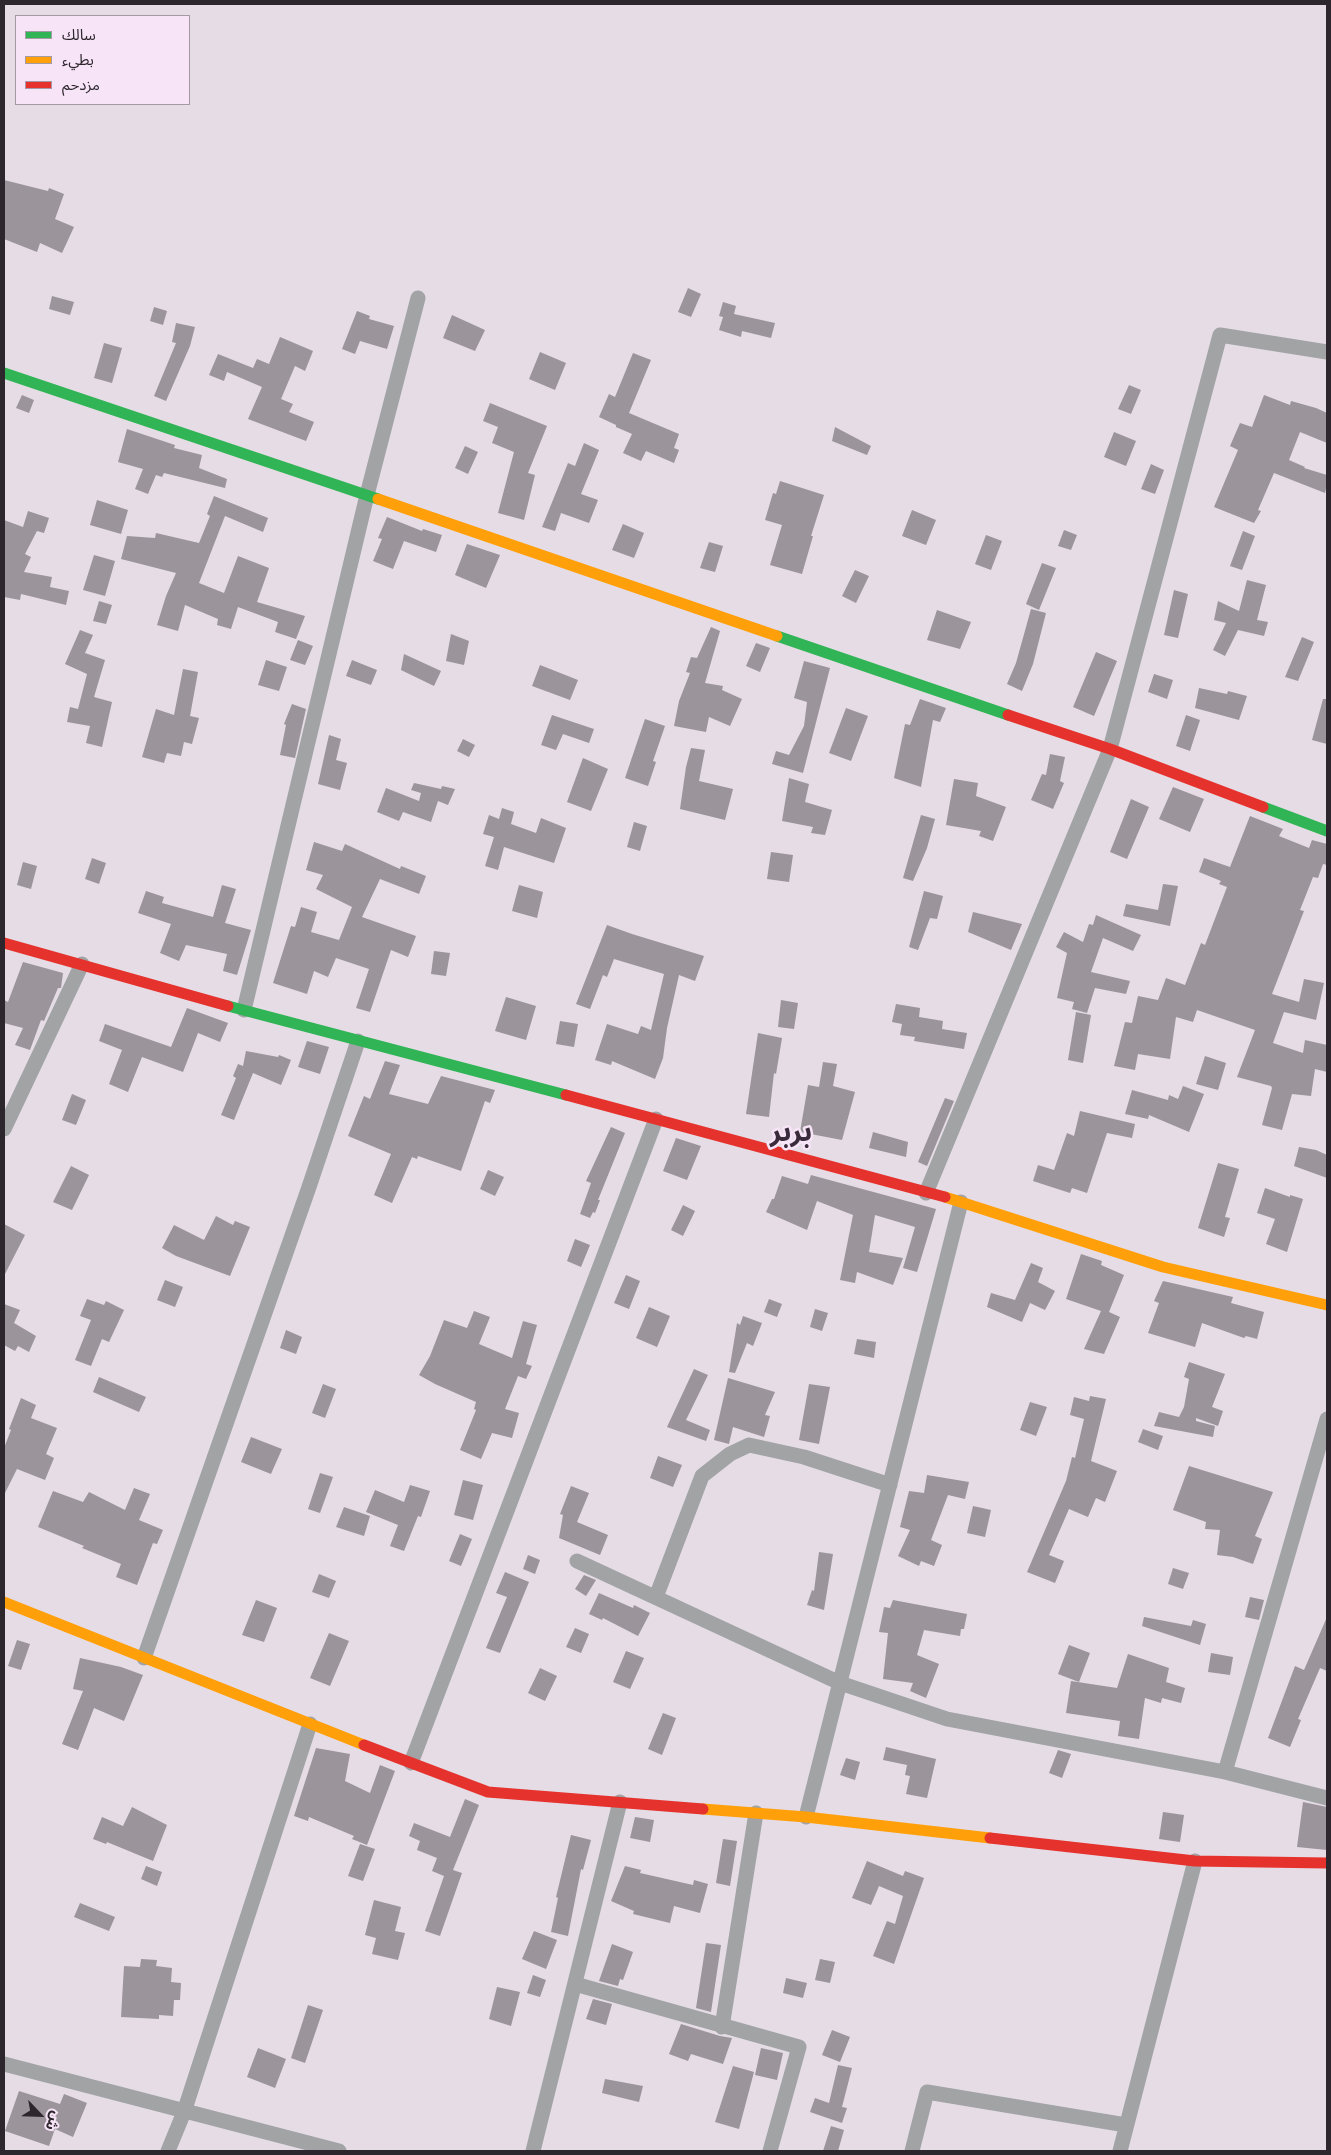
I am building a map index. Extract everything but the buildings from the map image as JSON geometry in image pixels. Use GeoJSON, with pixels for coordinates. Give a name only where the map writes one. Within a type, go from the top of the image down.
{"type":"FeatureCollection","features":[{"type":"Feature","properties":{"kind":"street"},"geometry":{"type":"LineString","coordinates":[[244,1010],[367,495],[418,298]]}},
{"type":"Feature","properties":{"kind":"street"},"geometry":{"type":"LineString","coordinates":[[926,1192],[1110,749],[1220,335],[1327,352]]}},
{"type":"Feature","properties":{"kind":"street"},"geometry":{"type":"LineString","coordinates":[[4,374],[367,495],[1110,749],[1327,831]]}},
{"type":"Feature","properties":{"kind":"street"},"geometry":{"type":"LineString","coordinates":[[4,942],[358,1041],[926,1192],[1163,1267],[1327,1305]]}},
{"type":"Feature","properties":{"kind":"street"},"geometry":{"type":"LineString","coordinates":[[4,1129],[82,964]]}},
{"type":"Feature","properties":{"kind":"street"},"geometry":{"type":"LineString","coordinates":[[144,1658],[309,1187],[358,1041]]}},
{"type":"Feature","properties":{"kind":"street"},"geometry":{"type":"LineString","coordinates":[[411,1763],[656,1119]]}},
{"type":"Feature","properties":{"kind":"street"},"geometry":{"type":"LineString","coordinates":[[806,1817],[961,1202]]}},
{"type":"Feature","properties":{"kind":"street"},"geometry":{"type":"LineString","coordinates":[[1225,1772],[1327,1419]]}},
{"type":"Feature","properties":{"kind":"street"},"geometry":{"type":"LineString","coordinates":[[656,1597],[702,1476],[730,1454],[749,1444],[804,1457],[890,1485]]}},
{"type":"Feature","properties":{"kind":"street"},"geometry":{"type":"LineString","coordinates":[[577,1561],[840,1683],[947,1719],[1225,1772],[1327,1798]]}},
{"type":"Feature","properties":{"kind":"street"},"geometry":{"type":"LineString","coordinates":[[4,1602],[310,1724],[488,1792],[806,1817],[1195,1861],[1327,1863]]}},
{"type":"Feature","properties":{"kind":"street"},"geometry":{"type":"LineString","coordinates":[[168,2151],[184,2112],[310,1724]]}},
{"type":"Feature","properties":{"kind":"street"},"geometry":{"type":"LineString","coordinates":[[533,2151],[620,1802]]}},
{"type":"Feature","properties":{"kind":"street"},"geometry":{"type":"LineString","coordinates":[[722,2027],[756,1813]]}},
{"type":"Feature","properties":{"kind":"street"},"geometry":{"type":"LineString","coordinates":[[1120,2151],[1195,1861]]}},
{"type":"Feature","properties":{"kind":"street"},"geometry":{"type":"LineString","coordinates":[[575,1984],[722,2027],[799,2047],[770,2151]]}},
{"type":"Feature","properties":{"kind":"street"},"geometry":{"type":"LineString","coordinates":[[4,2064],[339,2151]]}},
{"type":"Feature","properties":{"kind":"street"},"geometry":{"type":"LineString","coordinates":[[912,2151],[927,2092],[1126,2125]]}},
{"type":"Feature","properties":{"kind":"traffic: fast"},"geometry":{"type":"LineString","coordinates":[[4,373],[378,499]]}},
{"type":"Feature","properties":{"kind":"traffic: fast"},"geometry":{"type":"LineString","coordinates":[[777,636],[1008,715]]}},
{"type":"Feature","properties":{"kind":"traffic: fast"},"geometry":{"type":"LineString","coordinates":[[1263,807],[1327,831]]}},
{"type":"Feature","properties":{"kind":"traffic: fast"},"geometry":{"type":"LineString","coordinates":[[228,1006],[566,1095]]}},
{"type":"Feature","properties":{"kind":"traffic: slow"},"geometry":{"type":"LineString","coordinates":[[378,499],[777,636]]}},
{"type":"Feature","properties":{"kind":"traffic: slow"},"geometry":{"type":"LineString","coordinates":[[945,1197],[1163,1267],[1327,1305]]}},
{"type":"Feature","properties":{"kind":"traffic: slow"},"geometry":{"type":"LineString","coordinates":[[4,1602],[364,1745]]}},
{"type":"Feature","properties":{"kind":"traffic: slow"},"geometry":{"type":"LineString","coordinates":[[703,1809],[806,1817],[990,1838]]}},
{"type":"Feature","properties":{"kind":"traffic: jam"},"geometry":{"type":"LineString","coordinates":[[1008,715],[1110,749],[1263,807]]}},
{"type":"Feature","properties":{"kind":"traffic: jam"},"geometry":{"type":"LineString","coordinates":[[4,943],[228,1006]]}},
{"type":"Feature","properties":{"kind":"traffic: jam"},"geometry":{"type":"LineString","coordinates":[[566,1095],[945,1197]]}},
{"type":"Feature","properties":{"kind":"traffic: jam"},"geometry":{"type":"LineString","coordinates":[[364,1745],[488,1792],[703,1809]]}},
{"type":"Feature","properties":{"kind":"traffic: jam"},"geometry":{"type":"LineString","coordinates":[[990,1838],[1195,1861],[1327,1863]]}},
{"type":"Feature","properties":{"kind":"district","name":"بربر"},"geometry":{"type":"Point","coordinates":[791,1132]}}]}
